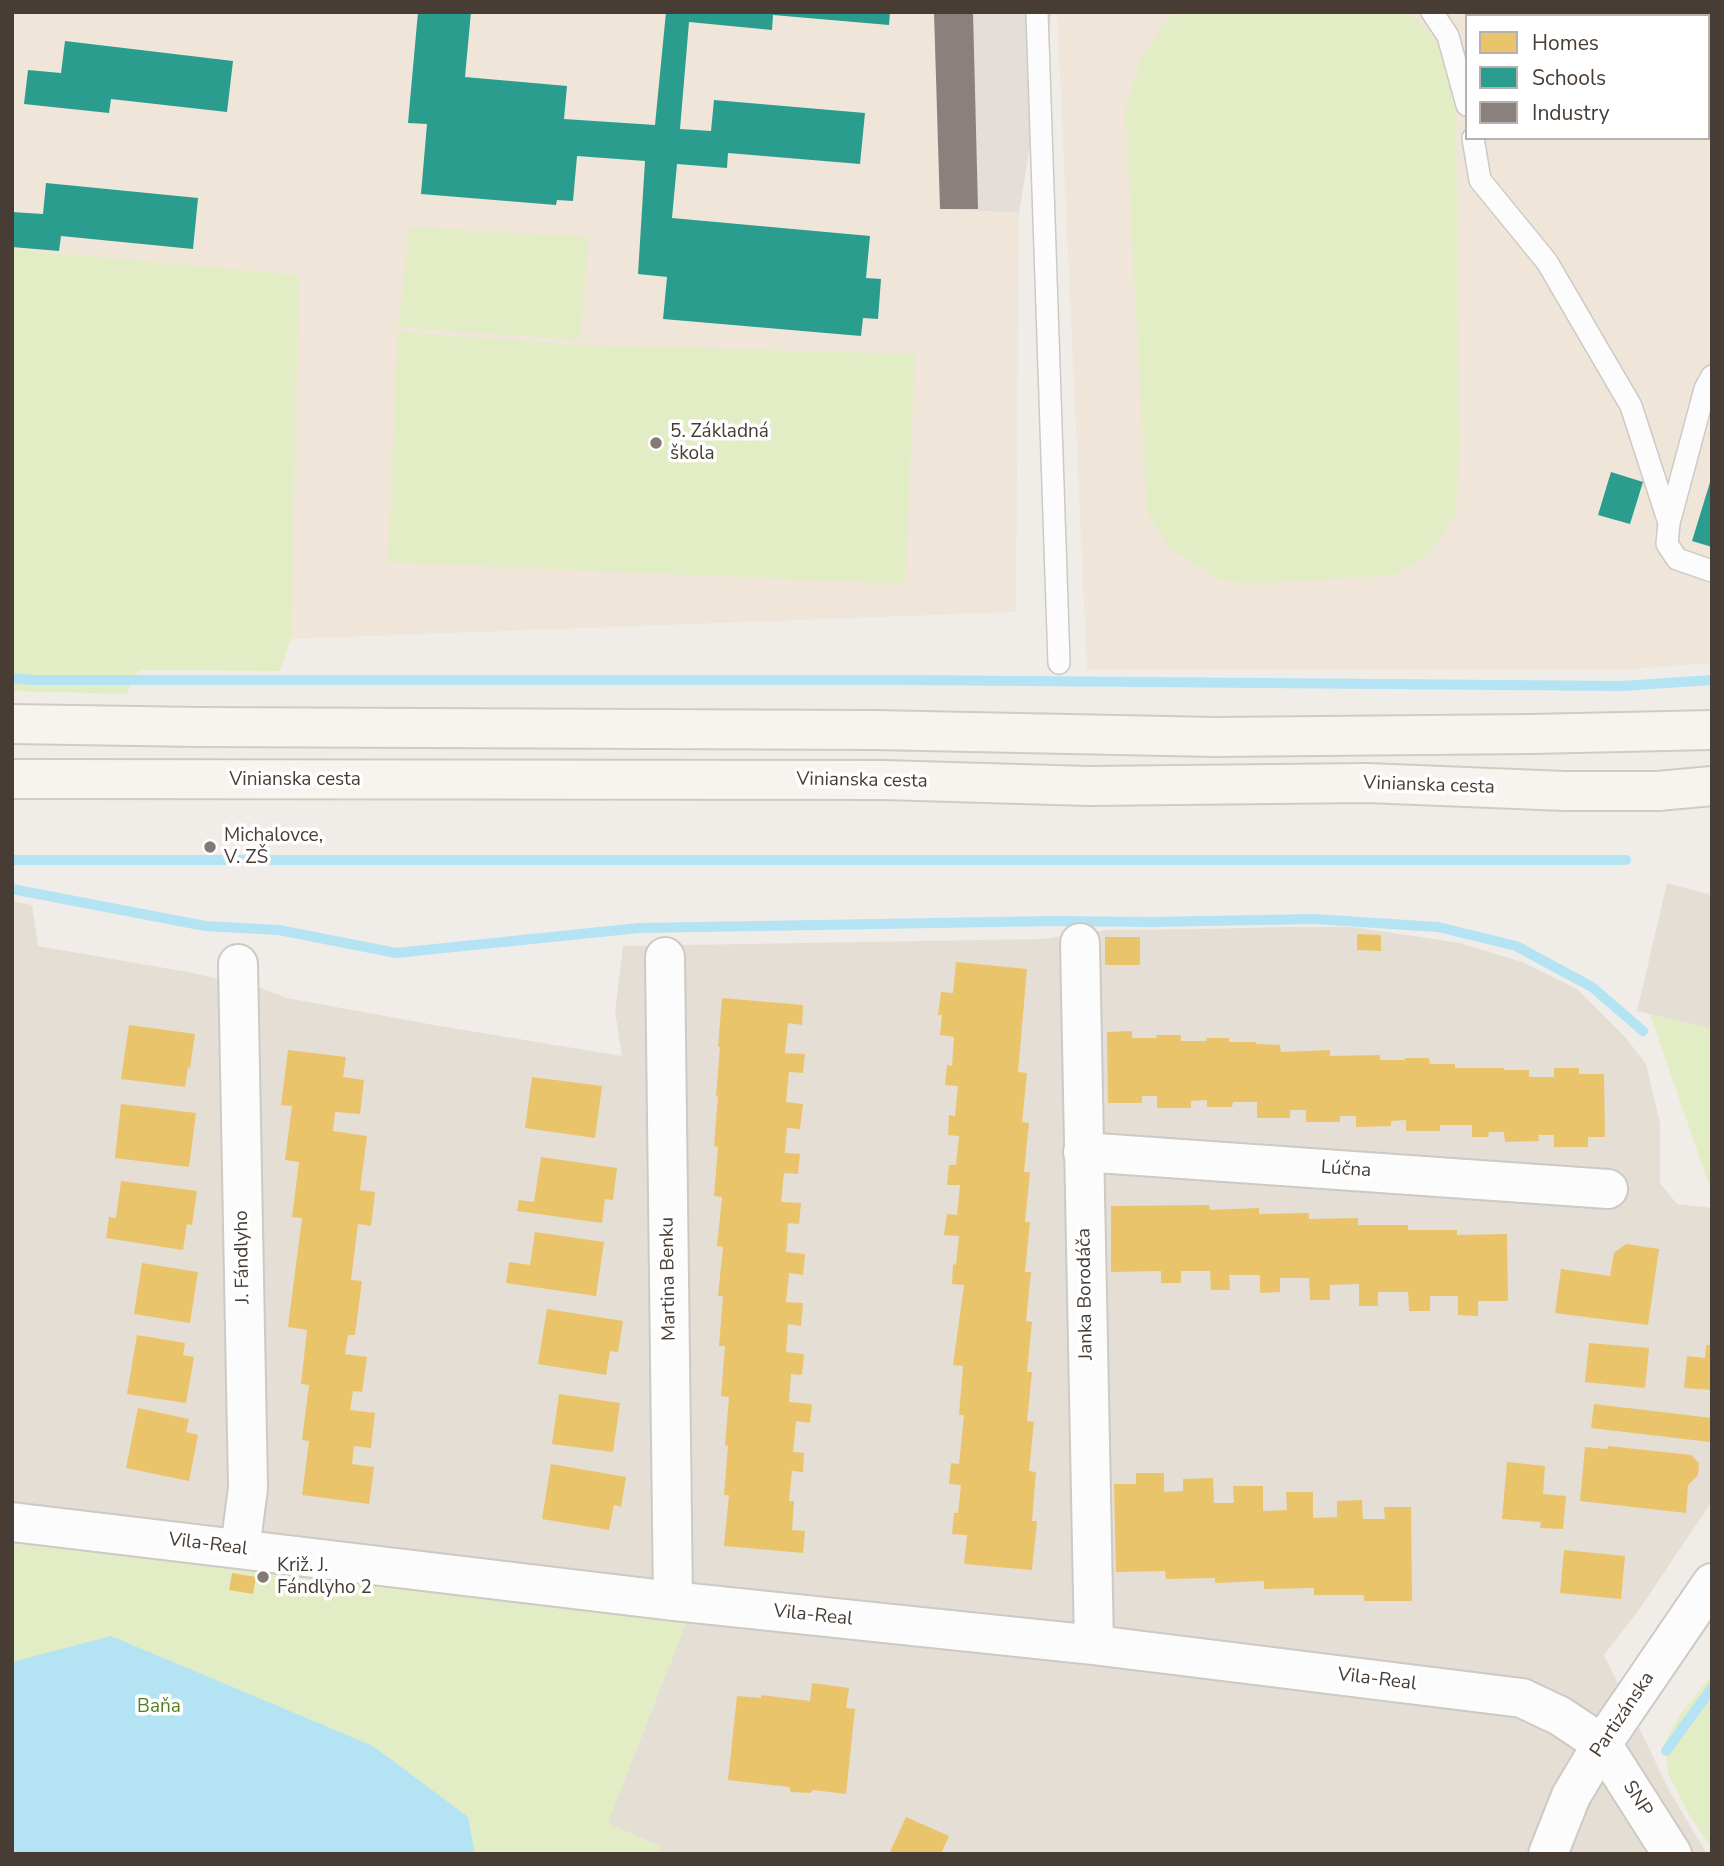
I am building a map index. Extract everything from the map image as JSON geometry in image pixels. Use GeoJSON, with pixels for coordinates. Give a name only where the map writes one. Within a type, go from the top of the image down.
{"type":"FeatureCollection","features":[{"type":"Feature","properties":{"kind":"main road"},"geometry":{"type":"LineString","coordinates":[[12,724],[874,730],[1215,737],[1712,730]]}},
{"type":"Feature","properties":{"kind":"main road","name":"Vinianska cesta"},"geometry":{"type":"LineString","coordinates":[[12,779],[884,780],[1088,786],[1367,783],[1565,791],[1658,791],[1712,786]]}},
{"type":"Feature","properties":{"kind":"street","name":"Janka Borodáča"},"geometry":{"type":"LineString","coordinates":[[1080,943],[1094,1645]]}},
{"type":"Feature","properties":{"kind":"street","name":"Martina Benku"},"geometry":{"type":"LineString","coordinates":[[665,957],[673,1601]]}},
{"type":"Feature","properties":{"kind":"street","name":"J. Fándlyho"},"geometry":{"type":"LineString","coordinates":[[238,964],[247,1488],[240,1549]]}},
{"type":"Feature","properties":{"kind":"street","name":"Lúčna"},"geometry":{"type":"LineString","coordinates":[[1083,1152],[1608,1189]]}},
{"type":"Feature","properties":{"kind":"street","name":"Vila-Real"},"geometry":{"type":"LineString","coordinates":[[12,1522],[673,1601],[1094,1645],[1522,1698],[1560,1716],[1602,1744]]}},
{"type":"Feature","properties":{"kind":"street","name":"Partizánska"},"geometry":{"type":"LineString","coordinates":[[1548,1854],[1571,1796],[1602,1744],[1712,1583]]}},
{"type":"Feature","properties":{"kind":"street","name":"SNP"},"geometry":{"type":"LineString","coordinates":[[1602,1744],[1672,1854]]}},
{"type":"Feature","properties":{"kind":"lane"},"geometry":{"type":"LineString","coordinates":[[1037,12],[1059,663]]}},
{"type":"Feature","properties":{"kind":"lane"},"geometry":{"type":"LineString","coordinates":[[1432,12],[1448,36],[1465,99]]}},
{"type":"Feature","properties":{"kind":"lane"},"geometry":{"type":"LineString","coordinates":[[1473,140],[1480,180],[1547,262],[1631,406],[1669,523]]}},
{"type":"Feature","properties":{"kind":"lane"},"geometry":{"type":"LineString","coordinates":[[1712,376],[1705,388],[1701,444],[1669,523],[1667,544],[1677,559],[1712,571]]}},
{"type":"Feature","properties":{"kind":"shaded area","name":"5. Základná škola"},"geometry":{"type":"Polygon","coordinates":[[[12,12],[934,12],[940,209],[1019,213],[1016,612],[291,639],[298,275],[12,249],[12,12]]]}},
{"type":"Feature","properties":{"kind":"shaded area"},"geometry":{"type":"Polygon","coordinates":[[[934,12],[1052,12],[1019,213],[940,209],[934,12]]]}},
{"type":"Feature","properties":{"kind":"shaded area"},"geometry":{"type":"Polygon","coordinates":[[[1057,12],[1712,12],[1712,663],[1620,670],[1087,669],[1057,12]]]}},
{"type":"Feature","properties":{"kind":"shaded area"},"geometry":{"type":"Polygon","coordinates":[[[1667,883],[1712,895],[1712,1029],[1637,1011],[1667,883]]]}},
{"type":"Feature","properties":{"kind":"shaded area"},"geometry":{"type":"Polygon","coordinates":[[[12,901],[32,905],[38,946],[188,972],[261,988],[287,998],[622,1056],[615,1011],[623,946],[1041,939],[1107,930],[1352,927],[1460,943],[1522,962],[1577,989],[1626,1038],[1646,1064],[1660,1123],[1660,1183],[1677,1204],[1712,1208],[1712,1501],[1641,1607],[1604,1655],[1670,1792],[1707,1854],[12,1854],[12,901]]]}},
{"type":"Feature","properties":{"kind":"green space"},"geometry":{"type":"Polygon","coordinates":[[[1181,12],[1409,12],[1437,42],[1456,97],[1459,449],[1456,513],[1430,553],[1394,575],[1251,584],[1219,579],[1171,549],[1147,513],[1125,109],[1142,56],[1167,19],[1181,12]]]}},
{"type":"Feature","properties":{"kind":"green space"},"geometry":{"type":"Polygon","coordinates":[[[410,227],[589,237],[580,340],[398,327],[410,227]]]}},
{"type":"Feature","properties":{"kind":"green space"},"geometry":{"type":"Polygon","coordinates":[[[12,249],[299,275],[291,639],[280,671],[139,670],[126,694],[12,691],[12,249]]]}},
{"type":"Feature","properties":{"kind":"green space"},"geometry":{"type":"Polygon","coordinates":[[[398,332],[578,345],[915,354],[905,584],[388,562],[398,332]]]}},
{"type":"Feature","properties":{"kind":"green space"},"geometry":{"type":"Polygon","coordinates":[[[1650,1014],[1712,1029],[1712,1191],[1711,1191],[1650,1014]]]}},
{"type":"Feature","properties":{"kind":"green space","name":"Baňa"},"geometry":{"type":"Polygon","coordinates":[[[12,1542],[687,1621],[608,1823],[662,1847],[657,1854],[12,1854],[12,1542]]]}},
{"type":"Feature","properties":{"kind":"green space"},"geometry":{"type":"Polygon","coordinates":[[[1712,1675],[1712,1849],[1688,1813],[1668,1773],[1665,1742],[1681,1713],[1712,1675]]]}},
{"type":"Feature","properties":{"kind":"water","name":"Baňa"},"geometry":{"type":"Polygon","coordinates":[[[111,1636],[373,1746],[468,1817],[475,1854],[12,1854],[12,1662],[111,1636]]]}},
{"type":"Feature","properties":{"kind":"building: Homes"},"geometry":{"type":"Polygon","coordinates":[[[1357,934],[1381,935],[1381,951],[1357,950],[1357,934]]]}},
{"type":"Feature","properties":{"kind":"building: Homes"},"geometry":{"type":"Polygon","coordinates":[[[1105,937],[1140,937],[1140,965],[1105,965],[1105,937]]]}},
{"type":"Feature","properties":{"kind":"building: Homes"},"geometry":{"type":"Polygon","coordinates":[[[956,962],[1027,969],[1018,1072],[1027,1073],[1022,1122],[1029,1123],[1024,1172],[1030,1172],[1025,1222],[1030,1222],[1025,1272],[1031,1272],[1026,1321],[1032,1322],[1027,1372],[1032,1372],[1027,1421],[1034,1422],[1029,1471],[1036,1472],[1032,1521],[1037,1521],[1032,1570],[964,1564],[967,1535],[952,1534],[954,1513],[958,1513],[961,1485],[949,1484],[951,1463],[959,1464],[964,1415],[959,1415],[963,1366],[953,1365],[964,1285],[952,1284],[959,1236],[944,1235],[947,1214],[957,1215],[960,1185],[947,1185],[949,1165],[956,1165],[959,1136],[948,1135],[949,1115],[955,1116],[958,1086],[945,1085],[947,1065],[952,1066],[954,1037],[940,1035],[942,1015],[938,1015],[941,992],[953,993],[956,962]]]}},
{"type":"Feature","properties":{"kind":"building: Homes"},"geometry":{"type":"Polygon","coordinates":[[[722,998],[803,1005],[802,1025],[788,1023],[785,1053],[805,1054],[803,1073],[789,1072],[786,1102],[803,1104],[800,1129],[787,1128],[785,1153],[800,1154],[798,1174],[784,1173],[781,1202],[801,1203],[799,1224],[788,1223],[786,1252],[805,1254],[803,1275],[789,1273],[786,1302],[803,1303],[801,1326],[788,1324],[786,1352],[804,1354],[802,1375],[791,1374],[789,1402],[812,1404],[810,1423],[796,1421],[793,1452],[804,1453],[803,1472],[792,1471],[789,1501],[794,1501],[792,1530],[805,1531],[803,1553],[724,1546],[729,1495],[724,1495],[729,1397],[721,1396],[725,1346],[719,1346],[723,1296],[718,1296],[723,1247],[717,1246],[722,1197],[714,1196],[722,998]]]}},
{"type":"Feature","properties":{"kind":"building: Homes"},"geometry":{"type":"Polygon","coordinates":[[[129,1025],[195,1034],[185,1087],[121,1079],[129,1025]]]}},
{"type":"Feature","properties":{"kind":"building: Homes"},"geometry":{"type":"Polygon","coordinates":[[[1132,1031],[1132,1038],[1181,1035],[1181,1041],[1207,1041],[1206,1038],[1229,1038],[1229,1042],[1280,1045],[1281,1052],[1330,1050],[1330,1056],[1380,1055],[1380,1060],[1429,1058],[1430,1064],[1455,1064],[1455,1068],[1529,1070],[1529,1077],[1554,1077],[1554,1068],[1579,1068],[1579,1074],[1604,1074],[1605,1137],[1588,1137],[1588,1147],[1554,1147],[1554,1135],[1538,1135],[1539,1141],[1505,1142],[1504,1132],[1489,1132],[1488,1137],[1472,1137],[1472,1125],[1440,1125],[1440,1131],[1406,1131],[1406,1120],[1391,1121],[1391,1126],[1356,1127],[1356,1116],[1340,1116],[1340,1122],[1306,1122],[1306,1110],[1290,1110],[1290,1118],[1257,1118],[1257,1102],[1233,1102],[1232,1107],[1207,1107],[1207,1100],[1191,1101],[1191,1108],[1157,1108],[1157,1096],[1142,1096],[1142,1103],[1108,1103],[1107,1032],[1132,1031]]]}},
{"type":"Feature","properties":{"kind":"building: Homes"},"geometry":{"type":"Polygon","coordinates":[[[288,1050],[346,1057],[343,1077],[364,1080],[360,1114],[335,1112],[333,1131],[367,1136],[360,1190],[375,1192],[371,1226],[358,1224],[351,1280],[362,1281],[355,1335],[348,1335],[345,1354],[367,1357],[362,1392],[353,1391],[350,1410],[375,1413],[371,1448],[354,1446],[352,1464],[374,1467],[369,1504],[302,1495],[309,1441],[302,1440],[309,1385],[301,1384],[307,1330],[288,1327],[302,1218],[292,1217],[299,1162],[285,1160],[292,1106],[281,1105],[288,1050]]]}},
{"type":"Feature","properties":{"kind":"building: Homes"},"geometry":{"type":"Polygon","coordinates":[[[532,1077],[602,1086],[595,1138],[525,1128],[532,1077]]]}},
{"type":"Feature","properties":{"kind":"building: Homes"},"geometry":{"type":"Polygon","coordinates":[[[121,1104],[196,1113],[189,1167],[115,1158],[121,1104]]]}},
{"type":"Feature","properties":{"kind":"building: Homes"},"geometry":{"type":"Polygon","coordinates":[[[541,1157],[617,1168],[613,1200],[605,1199],[602,1223],[517,1211],[519,1200],[534,1202],[541,1157]]]}},
{"type":"Feature","properties":{"kind":"building: Homes"},"geometry":{"type":"Polygon","coordinates":[[[121,1181],[197,1191],[192,1225],[187,1224],[183,1250],[106,1238],[109,1217],[116,1218],[121,1181]]]}},
{"type":"Feature","properties":{"kind":"building: Homes"},"geometry":{"type":"Polygon","coordinates":[[[1209,1205],[1210,1210],[1259,1208],[1259,1214],[1309,1213],[1309,1219],[1358,1218],[1358,1225],[1408,1225],[1408,1230],[1457,1230],[1457,1235],[1507,1234],[1508,1301],[1478,1301],[1478,1316],[1458,1315],[1458,1296],[1430,1296],[1430,1311],[1409,1311],[1408,1292],[1378,1292],[1378,1306],[1359,1306],[1359,1284],[1330,1285],[1330,1300],[1310,1300],[1309,1278],[1280,1278],[1280,1292],[1260,1293],[1260,1275],[1229,1275],[1230,1290],[1211,1290],[1210,1271],[1181,1271],[1181,1283],[1161,1283],[1161,1271],[1111,1272],[1111,1206],[1209,1205]]]}},
{"type":"Feature","properties":{"kind":"building: Homes"},"geometry":{"type":"Polygon","coordinates":[[[535,1232],[604,1242],[596,1296],[506,1283],[509,1262],[530,1265],[535,1232]]]}},
{"type":"Feature","properties":{"kind":"building: Homes"},"geometry":{"type":"Polygon","coordinates":[[[1626,1244],[1659,1249],[1648,1325],[1555,1313],[1561,1269],[1610,1276],[1614,1253],[1626,1244]]]}},
{"type":"Feature","properties":{"kind":"building: Homes"},"geometry":{"type":"Polygon","coordinates":[[[142,1263],[198,1272],[190,1323],[134,1314],[142,1263]]]}},
{"type":"Feature","properties":{"kind":"building: Homes"},"geometry":{"type":"Polygon","coordinates":[[[547,1309],[623,1321],[618,1352],[610,1351],[606,1375],[538,1364],[547,1309]]]}},
{"type":"Feature","properties":{"kind":"building: Homes"},"geometry":{"type":"Polygon","coordinates":[[[137,1335],[185,1343],[183,1355],[194,1357],[186,1403],[127,1394],[137,1335]]]}},
{"type":"Feature","properties":{"kind":"building: Homes"},"geometry":{"type":"Polygon","coordinates":[[[1589,1343],[1649,1348],[1645,1388],[1585,1382],[1589,1343]]]}},
{"type":"Feature","properties":{"kind":"building: Homes"},"geometry":{"type":"Polygon","coordinates":[[[1706,1345],[1712,1345],[1712,1390],[1684,1388],[1687,1356],[1705,1358],[1706,1345]]]}},
{"type":"Feature","properties":{"kind":"building: Homes"},"geometry":{"type":"Polygon","coordinates":[[[559,1394],[620,1403],[613,1452],[552,1444],[559,1394]]]}},
{"type":"Feature","properties":{"kind":"building: Homes"},"geometry":{"type":"Polygon","coordinates":[[[1594,1404],[1712,1418],[1710,1442],[1591,1428],[1594,1404]]]}},
{"type":"Feature","properties":{"kind":"building: Homes"},"geometry":{"type":"Polygon","coordinates":[[[138,1408],[189,1419],[186,1432],[198,1435],[189,1481],[126,1468],[138,1408]]]}},
{"type":"Feature","properties":{"kind":"building: Homes"},"geometry":{"type":"Polygon","coordinates":[[[1608,1446],[1691,1455],[1699,1463],[1698,1475],[1688,1485],[1686,1513],[1580,1501],[1585,1447],[1607,1449],[1608,1446]]]}},
{"type":"Feature","properties":{"kind":"building: Homes"},"geometry":{"type":"Polygon","coordinates":[[[1507,1462],[1545,1466],[1543,1494],[1566,1496],[1563,1529],[1540,1528],[1541,1522],[1502,1519],[1507,1462]]]}},
{"type":"Feature","properties":{"kind":"building: Homes"},"geometry":{"type":"Polygon","coordinates":[[[551,1464],[626,1477],[621,1507],[614,1505],[609,1530],[542,1519],[551,1464]]]}},
{"type":"Feature","properties":{"kind":"building: Homes"},"geometry":{"type":"Polygon","coordinates":[[[1136,1473],[1164,1473],[1164,1492],[1183,1491],[1183,1479],[1213,1478],[1214,1503],[1234,1503],[1233,1486],[1263,1486],[1263,1511],[1287,1510],[1286,1492],[1313,1492],[1313,1518],[1337,1517],[1337,1501],[1362,1500],[1363,1519],[1385,1519],[1384,1507],[1411,1507],[1412,1601],[1364,1601],[1364,1595],[1314,1595],[1314,1588],[1264,1589],[1264,1581],[1215,1583],[1215,1578],[1166,1579],[1165,1571],[1116,1572],[1114,1484],[1136,1484],[1136,1473]]]}},
{"type":"Feature","properties":{"kind":"building: Homes"},"geometry":{"type":"Polygon","coordinates":[[[1564,1550],[1625,1556],[1621,1599],[1560,1593],[1564,1550]]]}},
{"type":"Feature","properties":{"kind":"building: Homes"},"geometry":{"type":"Polygon","coordinates":[[[232,1573],[256,1577],[253,1594],[229,1590],[232,1573]]]}},
{"type":"Feature","properties":{"kind":"building: Homes"},"geometry":{"type":"Polygon","coordinates":[[[812,1683],[849,1688],[846,1708],[855,1709],[846,1794],[813,1790],[810,1793],[791,1792],[789,1787],[728,1780],[737,1696],[761,1698],[761,1695],[810,1701],[812,1683]]]}},
{"type":"Feature","properties":{"kind":"building: Homes"},"geometry":{"type":"Polygon","coordinates":[[[906,1817],[949,1836],[941,1854],[889,1854],[906,1817]]]}},
{"type":"Feature","properties":{"kind":"building: Schools"},"geometry":{"type":"Polygon","coordinates":[[[418,12],[471,12],[465,77],[567,86],[564,119],[655,125],[666,12],[890,12],[889,25],[773,15],[772,30],[689,22],[680,129],[711,131],[714,100],[865,113],[860,164],[728,153],[727,168],[677,164],[672,218],[870,236],[866,278],[881,279],[878,319],[863,318],[861,336],[663,319],[667,277],[638,274],[645,161],[577,156],[573,201],[557,200],[556,205],[421,194],[427,124],[408,123],[418,12]]]}},
{"type":"Feature","properties":{"kind":"building: Schools"},"geometry":{"type":"Polygon","coordinates":[[[65,41],[233,61],[227,112],[111,99],[109,113],[24,104],[28,70],[61,73],[65,41]]]}},
{"type":"Feature","properties":{"kind":"building: Schools"},"geometry":{"type":"Polygon","coordinates":[[[46,183],[198,198],[193,249],[61,236],[59,251],[12,247],[12,212],[43,214],[46,183]]]}},
{"type":"Feature","properties":{"kind":"building: Schools"},"geometry":{"type":"Polygon","coordinates":[[[1611,472],[1643,482],[1630,524],[1598,515],[1611,472]]]}},
{"type":"Feature","properties":{"kind":"building: Schools"},"geometry":{"type":"Polygon","coordinates":[[[1712,479],[1712,547],[1692,541],[1712,479]]]}},
{"type":"Feature","properties":{"kind":"building: Industry"},"geometry":{"type":"Polygon","coordinates":[[[934,12],[973,12],[978,209],[940,209],[934,12]]]}},
{"type":"Feature","properties":{"kind":"waterway"},"geometry":{"type":"LineString","coordinates":[[12,678],[905,680],[1621,686],[1712,680]]}},
{"type":"Feature","properties":{"kind":"waterway"},"geometry":{"type":"LineString","coordinates":[[12,860],[1626,860]]}},
{"type":"Feature","properties":{"kind":"waterway"},"geometry":{"type":"LineString","coordinates":[[12,889],[205,926],[279,930],[396,953],[639,928],[1314,919],[1438,927],[1516,946],[1592,987],[1643,1031]]}},
{"type":"Feature","properties":{"kind":"waterway"},"geometry":{"type":"LineString","coordinates":[[1666,1751],[1712,1688]]}},
{"type":"Feature","properties":{"kind":"place","name":"5. Základná škola"},"geometry":{"type":"Point","coordinates":[656,443]}},
{"type":"Feature","properties":{"kind":"place","name":"Michalovce, V. ZŠ"},"geometry":{"type":"Point","coordinates":[210,847]}},
{"type":"Feature","properties":{"kind":"place","name":"Križ. J. Fándlyho 2"},"geometry":{"type":"Point","coordinates":[263,1577]}}]}
